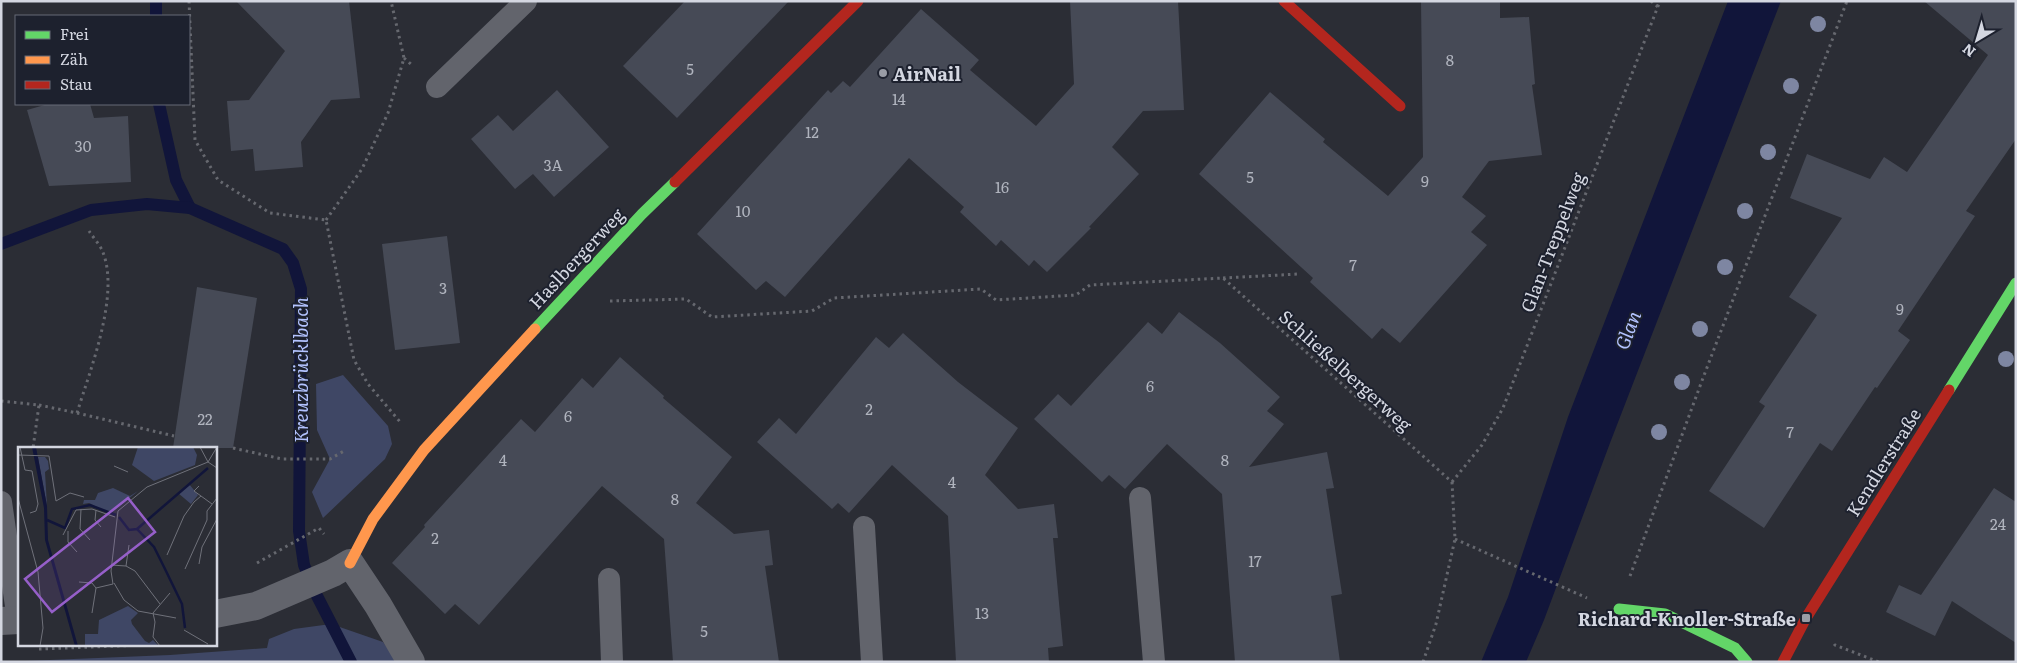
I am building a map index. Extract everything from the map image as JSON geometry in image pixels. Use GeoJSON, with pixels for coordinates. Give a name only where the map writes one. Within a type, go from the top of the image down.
{"type":"FeatureCollection","features":[{"type":"Feature","properties":{"kind":"street"},"geometry":{"type":"LineString","coordinates":[[1284,1],[1400,106]]}},
{"type":"Feature","properties":{"kind":"street","name":"Haslbergerweg"},"geometry":{"type":"LineString","coordinates":[[342,568],[372,519],[424,450],[558,302],[846,5]]}},
{"type":"Feature","properties":{"kind":"street","name":"Kendlerstraße"},"geometry":{"type":"LineString","coordinates":[[1783,662],[1811,610],[2016,283]]}},
{"type":"Feature","properties":{"kind":"street"},"geometry":{"type":"LineString","coordinates":[[216,614],[256,606],[342,568],[378,605],[411,662]]}},
{"type":"Feature","properties":{"kind":"street"},"geometry":{"type":"LineString","coordinates":[[1619,609],[1665,614],[1735,648],[1747,662]]}},
{"type":"Feature","properties":{"kind":"street"},"geometry":{"type":"LineString","coordinates":[[1,621],[18,620]]}},
{"type":"Feature","properties":{"kind":"lane"},"geometry":{"type":"LineString","coordinates":[[436,88],[526,1]]}},
{"type":"Feature","properties":{"kind":"lane"},"geometry":{"type":"LineString","coordinates":[[1140,498],[1154,662]]}},
{"type":"Feature","properties":{"kind":"lane"},"geometry":{"type":"LineString","coordinates":[[1,502],[18,620]]}},
{"type":"Feature","properties":{"kind":"lane"},"geometry":{"type":"LineString","coordinates":[[864,527],[872,662]]}},
{"type":"Feature","properties":{"kind":"lane"},"geometry":{"type":"LineString","coordinates":[[609,579],[612,662]]}},
{"type":"Feature","properties":{"kind":"path"},"geometry":{"type":"LineString","coordinates":[[189,1],[190,15]]}},
{"type":"Feature","properties":{"kind":"path"},"geometry":{"type":"LineString","coordinates":[[391,1],[404,58],[388,113],[362,169],[326,220],[354,360],[368,384],[424,450]]}},
{"type":"Feature","properties":{"kind":"path"},"geometry":{"type":"LineString","coordinates":[[1651,1],[1658,7]]}},
{"type":"Feature","properties":{"kind":"path","name":"Glan-Treppelweg"},"geometry":{"type":"LineString","coordinates":[[1452,482],[1482,445],[1503,408],[1660,1]]}},
{"type":"Feature","properties":{"kind":"path"},"geometry":{"type":"LineString","coordinates":[[1619,609],[1638,552],[1696,397],[1847,1]]}},
{"type":"Feature","properties":{"kind":"path"},"geometry":{"type":"LineString","coordinates":[[190,24],[195,140],[218,180],[270,213],[326,220]]}},
{"type":"Feature","properties":{"kind":"path"},"geometry":{"type":"LineString","coordinates":[[77,413],[107,310],[108,280],[102,250],[89,231]]}},
{"type":"Feature","properties":{"kind":"path"},"geometry":{"type":"LineString","coordinates":[[558,302],[686,299],[712,317],[812,311],[834,298],[981,289],[996,300],[1076,295],[1090,285],[1299,274]]}},
{"type":"Feature","properties":{"kind":"path","name":"Schließelbergerweg"},"geometry":{"type":"LineString","coordinates":[[1223,278],[1452,482]]}},
{"type":"Feature","properties":{"kind":"path"},"geometry":{"type":"LineString","coordinates":[[1,401],[40,405],[174,436]]}},
{"type":"Feature","properties":{"kind":"path"},"geometry":{"type":"LineString","coordinates":[[33,447],[40,405]]}},
{"type":"Feature","properties":{"kind":"path"},"geometry":{"type":"LineString","coordinates":[[233,448],[282,459],[330,459],[344,451]]}},
{"type":"Feature","properties":{"kind":"path"},"geometry":{"type":"LineString","coordinates":[[1423,662],[1436,624],[1455,539],[1452,482]]}},
{"type":"Feature","properties":{"kind":"path"},"geometry":{"type":"LineString","coordinates":[[257,563],[319,528]]}},
{"type":"Feature","properties":{"kind":"path"},"geometry":{"type":"LineString","coordinates":[[1455,539],[1584,597]]}},
{"type":"Feature","properties":{"kind":"path"},"geometry":{"type":"LineString","coordinates":[[1832,650],[1835,644],[1880,662]]}},
{"type":"Feature","properties":{"kind":"path"},"geometry":{"type":"LineString","coordinates":[[30,649],[114,646]]}},
{"type":"Feature","properties":{"kind":"shaded area"},"geometry":{"type":"Polygon","coordinates":[[[343,375],[388,426],[392,444],[385,459],[323,518],[312,492],[330,459],[317,430],[316,384],[343,375]]]}},
{"type":"Feature","properties":{"kind":"shaded area"},"geometry":{"type":"Polygon","coordinates":[[[331,624],[383,642],[398,662],[1,662],[170,655],[267,648],[269,639],[294,629],[331,624]]]}},
{"type":"Feature","properties":{"kind":"water","name":"Glan"},"geometry":{"type":"Polygon","coordinates":[[[1728,1],[1781,1],[1610,443],[1544,620],[1526,662],[1481,662],[1508,597],[1568,417],[1728,1]]]}},
{"type":"Feature","properties":{"kind":"building"},"geometry":{"type":"Polygon","coordinates":[[[236,1],[349,1],[360,98],[331,100],[301,142],[303,167],[255,171],[253,149],[231,151],[227,101],[249,100],[285,51],[236,1]]]}},
{"type":"Feature","properties":{"kind":"building"},"geometry":{"type":"Polygon","coordinates":[[[685,1],[789,1],[677,118],[623,66],[685,1]]]}},
{"type":"Feature","properties":{"kind":"building"},"geometry":{"type":"Polygon","coordinates":[[[1070,1],[1178,1],[1184,110],[1143,111],[1112,147],[1139,174],[1089,227],[1091,228],[1047,272],[1034,260],[1029,266],[1001,240],[996,246],[960,212],[964,207],[909,158],[785,297],[766,281],[756,290],[697,234],[828,90],[831,93],[843,81],[850,87],[921,9],[979,60],[970,70],[1036,126],[1074,84],[1070,1]]]}},
{"type":"Feature","properties":{"kind":"building"},"geometry":{"type":"Polygon","coordinates":[[[1421,1],[1500,1],[1500,18],[1529,17],[1535,84],[1532,85],[1542,155],[1489,161],[1462,197],[1486,216],[1471,232],[1487,245],[1400,343],[1382,328],[1372,339],[1310,282],[1313,278],[1199,174],[1270,92],[1325,139],[1323,142],[1388,196],[1423,157],[1421,1]]]}},
{"type":"Feature","properties":{"kind":"building"},"geometry":{"type":"Polygon","coordinates":[[[1924,1],[2016,1],[2016,139],[1966,211],[1975,216],[1898,331],[1910,340],[1877,388],[1875,387],[1832,451],[1820,443],[1764,528],[1709,491],[1765,406],[1759,402],[1817,315],[1789,297],[1842,218],[1790,198],[1807,154],[1870,179],[1884,157],[1907,172],[1988,55],[1924,1]]]}},
{"type":"Feature","properties":{"kind":"building"},"geometry":{"type":"Polygon","coordinates":[[[557,90],[609,147],[554,197],[533,174],[515,189],[471,139],[498,115],[513,131],[557,90]]]}},
{"type":"Feature","properties":{"kind":"building"},"geometry":{"type":"Polygon","coordinates":[[[44,105],[90,105],[94,118],[128,116],[131,182],[49,186],[27,110],[44,105]]]}},
{"type":"Feature","properties":{"kind":"building"},"geometry":{"type":"Polygon","coordinates":[[[447,236],[460,343],[395,350],[382,244],[447,236]]]}},
{"type":"Feature","properties":{"kind":"building"},"geometry":{"type":"Polygon","coordinates":[[[197,287],[257,298],[233,448],[173,447],[197,287]]]}},
{"type":"Feature","properties":{"kind":"building"},"geometry":{"type":"Polygon","coordinates":[[[1179,312],[1220,343],[1280,397],[1267,411],[1284,424],[1249,467],[1327,452],[1334,488],[1326,489],[1342,594],[1331,596],[1340,662],[1235,662],[1222,494],[1167,444],[1125,489],[1109,475],[1102,482],[1034,419],[1058,394],[1071,406],[1148,322],[1162,334],[1179,312]]]}},
{"type":"Feature","properties":{"kind":"building"},"geometry":{"type":"Polygon","coordinates":[[[903,333],[958,382],[1018,428],[985,475],[1018,509],[1054,504],[1058,538],[1053,538],[1063,646],[1048,648],[1049,662],[956,662],[948,516],[892,465],[849,513],[838,503],[832,509],[757,442],[779,418],[796,434],[876,337],[889,348],[903,333]]]}},
{"type":"Feature","properties":{"kind":"building"},"geometry":{"type":"Polygon","coordinates":[[[620,357],[664,396],[663,398],[732,457],[696,503],[734,534],[769,530],[773,565],[765,566],[779,662],[673,662],[664,539],[602,486],[479,625],[455,604],[445,614],[392,563],[425,527],[424,525],[521,419],[535,432],[582,378],[593,388],[620,357]]]}},
{"type":"Feature","properties":{"kind":"building"},"geometry":{"type":"Polygon","coordinates":[[[1994,488],[2016,502],[2016,643],[1952,601],[1935,636],[1886,612],[1899,585],[1921,595],[1994,488]]]}},
{"type":"Feature","properties":{"kind":"waterway"},"geometry":{"type":"LineString","coordinates":[[156,1],[156,15]]}},
{"type":"Feature","properties":{"kind":"waterway"},"geometry":{"type":"LineString","coordinates":[[159,105],[176,180],[190,208]]}},
{"type":"Feature","properties":{"kind":"waterway","name":"Kreuzbrücklbach"},"geometry":{"type":"LineString","coordinates":[[1,244],[91,210],[147,204],[190,208],[283,249],[293,263],[301,289],[299,531],[304,565],[315,592],[351,662]]}},
{"type":"Feature","properties":{"kind":"traffic: fast"},"geometry":{"type":"LineString","coordinates":[[535,329],[642,214],[675,182]]}},
{"type":"Feature","properties":{"kind":"traffic: fast"},"geometry":{"type":"LineString","coordinates":[[1949,390],[2016,283]]}},
{"type":"Feature","properties":{"kind":"traffic: fast"},"geometry":{"type":"LineString","coordinates":[[1619,609],[1665,614],[1735,648],[1747,662]]}},
{"type":"Feature","properties":{"kind":"traffic: slow"},"geometry":{"type":"LineString","coordinates":[[350,563],[373,519],[424,450],[535,329]]}},
{"type":"Feature","properties":{"kind":"traffic: jam"},"geometry":{"type":"LineString","coordinates":[[675,182],[858,1]]}},
{"type":"Feature","properties":{"kind":"traffic: jam"},"geometry":{"type":"LineString","coordinates":[[1284,1],[1400,106]]}},
{"type":"Feature","properties":{"kind":"traffic: jam"},"geometry":{"type":"LineString","coordinates":[[1783,662],[1806,618],[1949,390]]}},
{"type":"Feature","properties":{"kind":"place","name":"AirNail"},"geometry":{"type":"Point","coordinates":[883,73]}},
{"type":"Feature","properties":{"kind":"place","name":"Richard-Knoller-Straße"},"geometry":{"type":"Point","coordinates":[1806,618]}}]}
